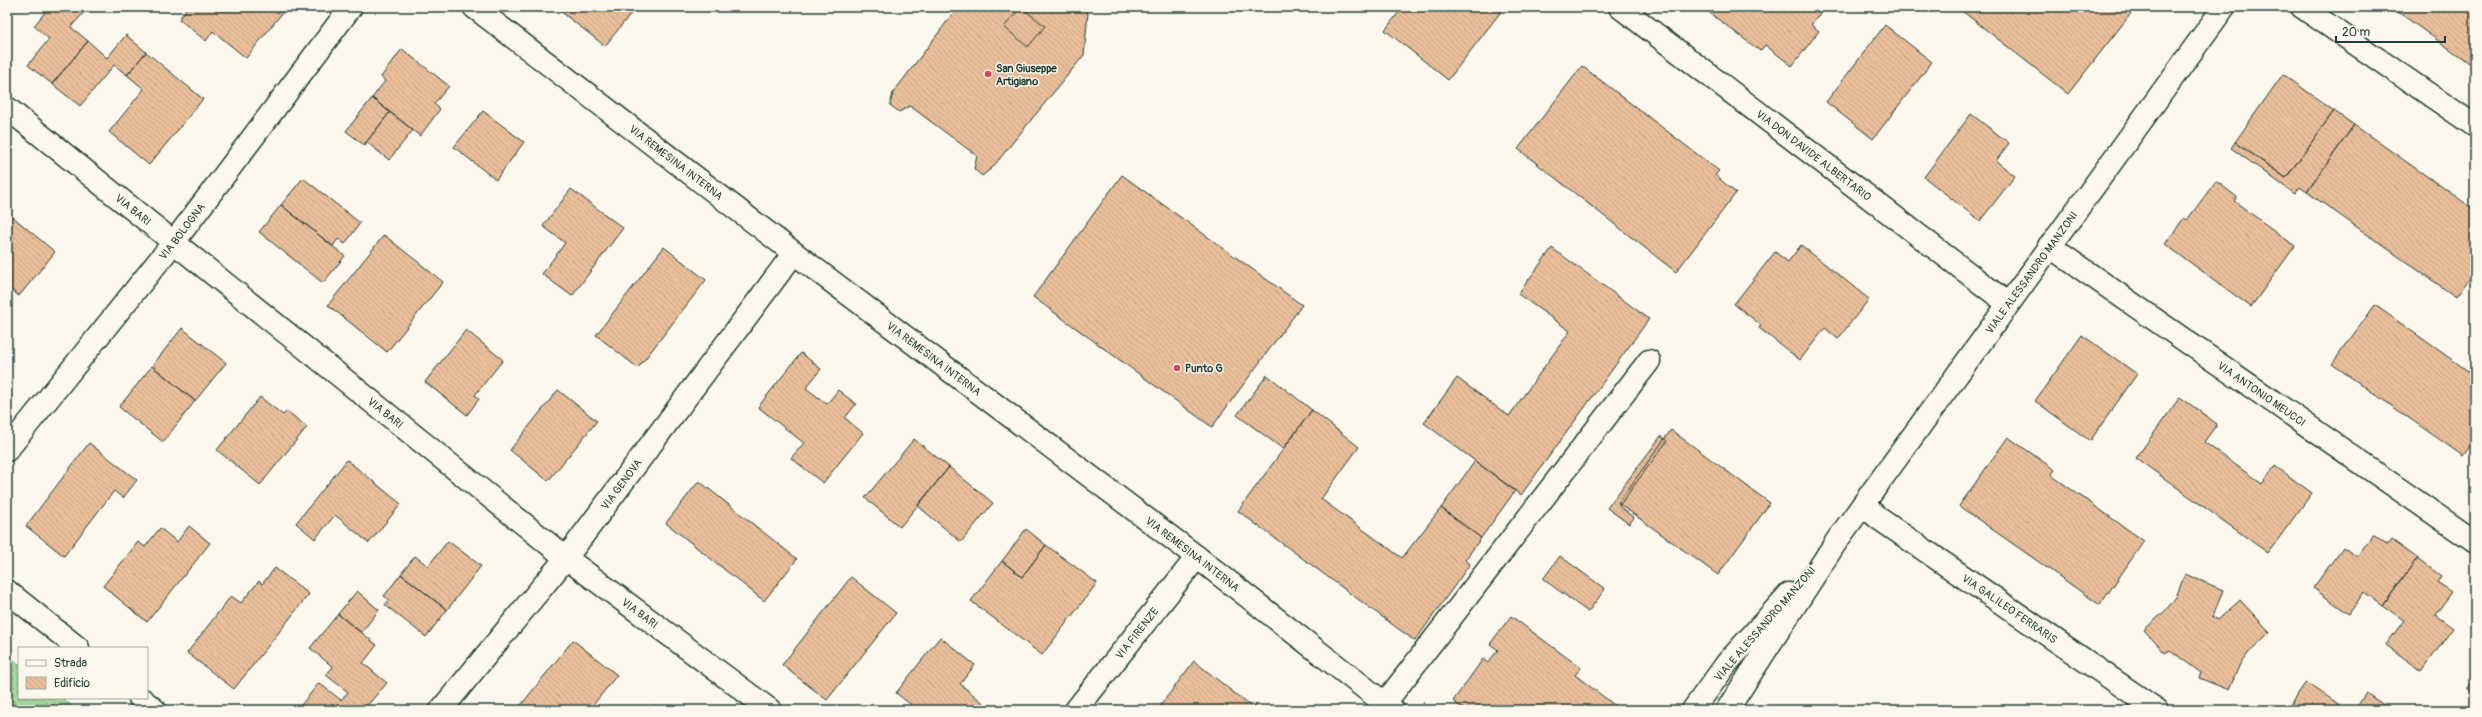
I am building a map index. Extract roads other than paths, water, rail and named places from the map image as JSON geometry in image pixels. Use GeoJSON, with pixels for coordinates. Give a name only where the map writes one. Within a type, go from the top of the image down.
{"type":"FeatureCollection","features":[{"type":"Feature","properties":{"kind":"street","name":"VIA BOLOGNA"},"geometry":{"type":"LineString","coordinates":[[7,450],[174,242],[351,7]]}},
{"type":"Feature","properties":{"kind":"street","name":"VIA REMESINA INTERNA"},"geometry":{"type":"LineString","coordinates":[[474,7],[794,253],[1197,557],[1389,706]]}},
{"type":"Feature","properties":{"kind":"street","name":"VIA DON DAVIDE ALBERTARIO"},"geometry":{"type":"LineString","coordinates":[[1620,7],[2007,303]]}},
{"type":"Feature","properties":{"kind":"street","name":"VIALE ALESSANDRO MANZONI"},"geometry":{"type":"LineString","coordinates":[[1693,710],[1728,663],[1838,539],[1864,505],[2007,303],[2224,7]]}},
{"type":"Feature","properties":{"kind":"street"},"geometry":{"type":"LineString","coordinates":[[2302,7],[2475,126]]}},
{"type":"Feature","properties":{"kind":"street","name":"VIA BARI"},"geometry":{"type":"LineString","coordinates":[[7,108],[566,558],[770,710]]}},
{"type":"Feature","properties":{"kind":"street","name":"VIA ANTONIO MEUCCI"},"geometry":{"type":"LineString","coordinates":[[2049,246],[2475,542]]}},
{"type":"Feature","properties":{"kind":"street","name":"VIA GENOVA"},"geometry":{"type":"LineString","coordinates":[[441,710],[566,558],[794,253]]}},
{"type":"Feature","properties":{"kind":"street"},"geometry":{"type":"LineString","coordinates":[[1389,706],[1649,361]]}},
{"type":"Feature","properties":{"kind":"street","name":"VIA GALILEO FERRARIS"},"geometry":{"type":"LineString","coordinates":[[1864,505],[1878,518],[2157,710]]}},
{"type":"Feature","properties":{"kind":"street","name":"VIALE ALESSANDRO MANZONI"},"geometry":{"type":"LineString","coordinates":[[1727,710],[1838,539]]}},
{"type":"Feature","properties":{"kind":"street","name":"VIA FIRENZE"},"geometry":{"type":"LineString","coordinates":[[1076,710],[1197,557]]}},
{"type":"Feature","properties":{"kind":"street"},"geometry":{"type":"LineString","coordinates":[[7,591],[77,647]]}},
{"type":"Feature","properties":{"kind":"street"},"geometry":{"type":"LineString","coordinates":[[141,699],[155,710]]}},
{"type":"Feature","properties":{"kind":"place","name":"San Giuseppe Artigiano"},"geometry":{"type":"Point","coordinates":[988,74]}},
{"type":"Feature","properties":{"kind":"place","name":"Punto G"},"geometry":{"type":"Point","coordinates":[1177,368]}}]}
